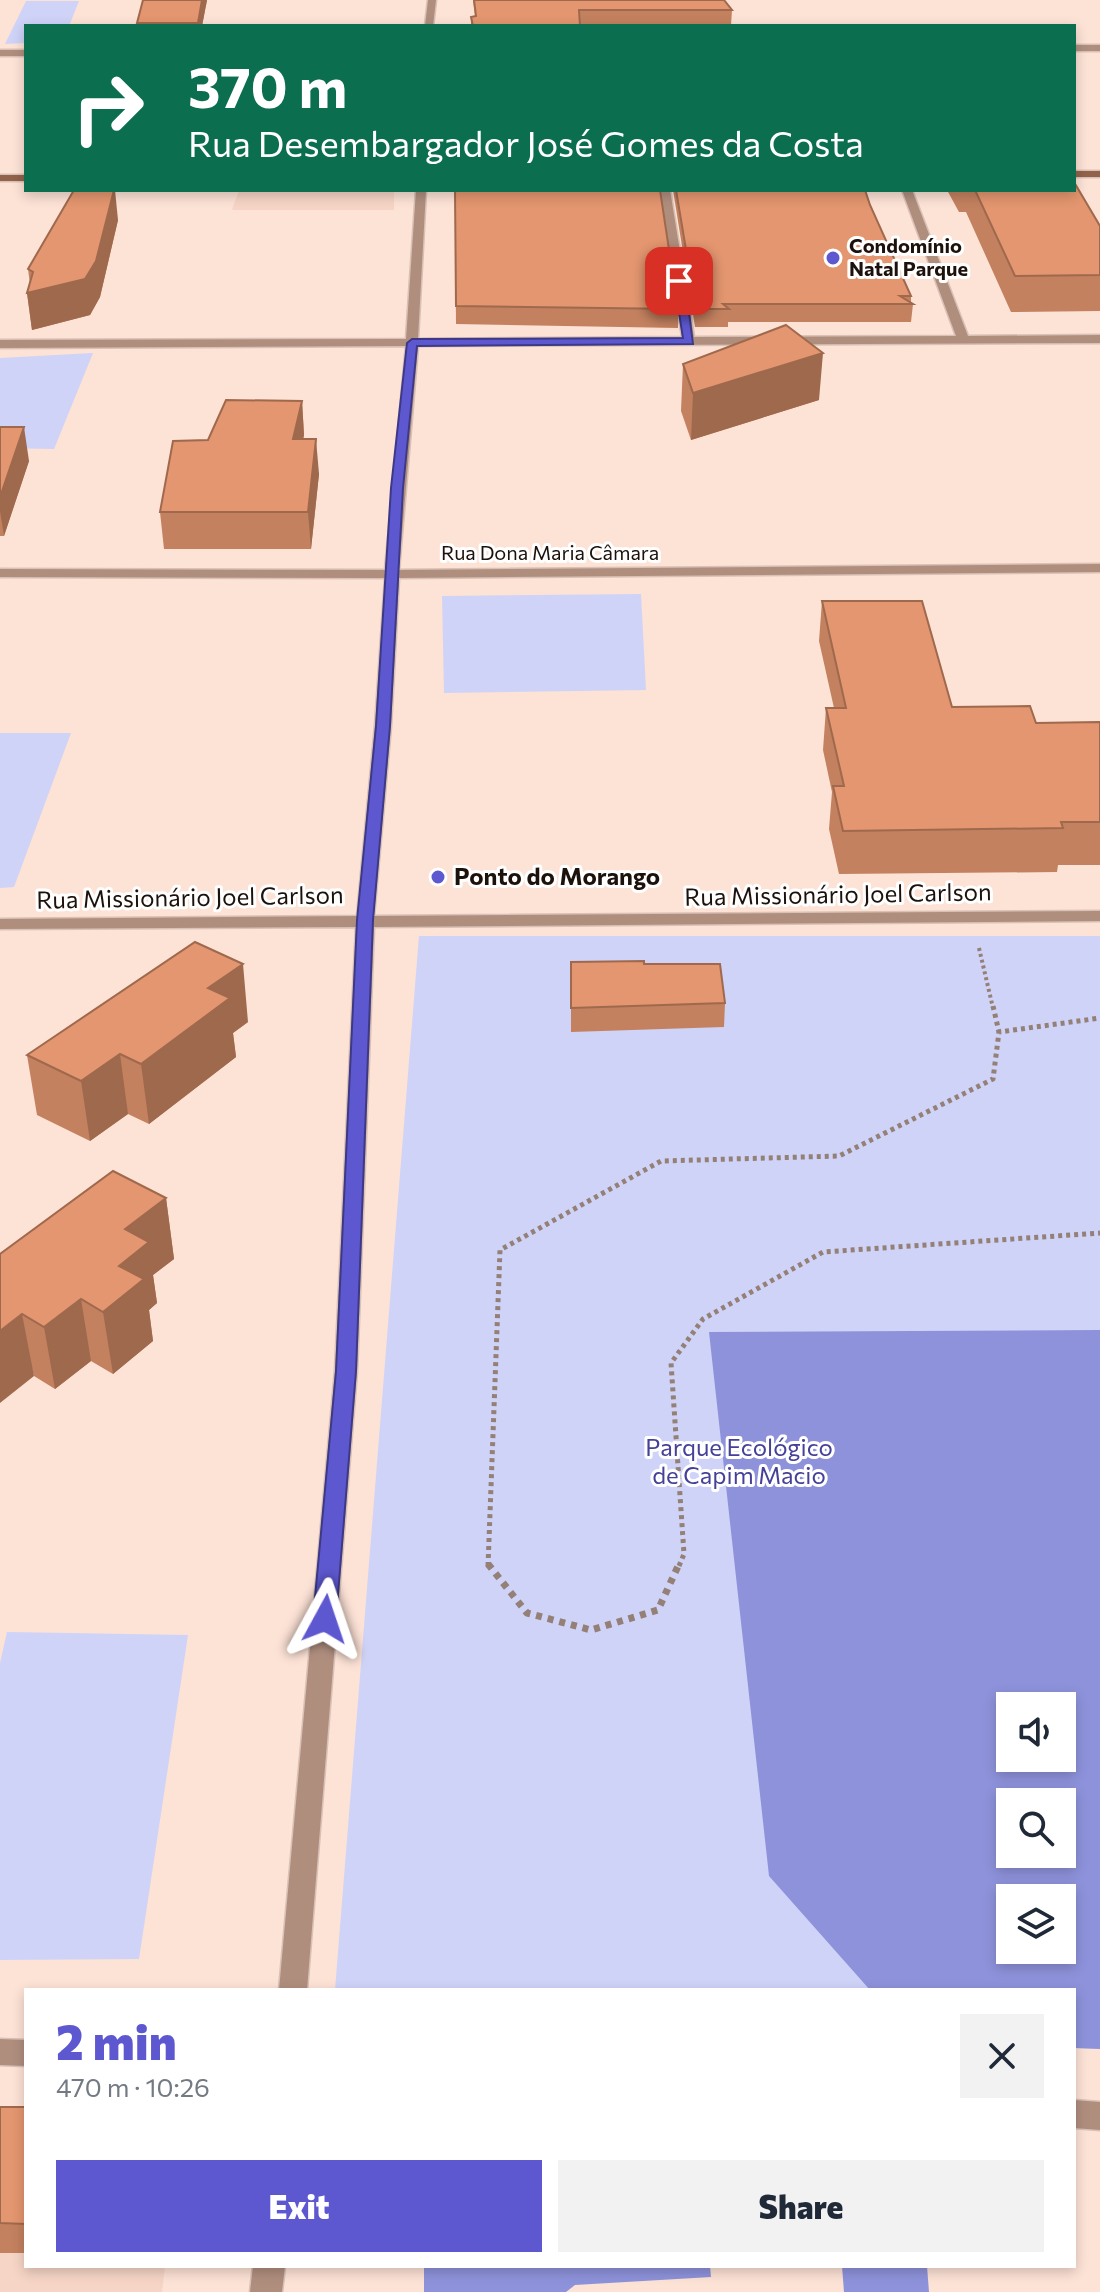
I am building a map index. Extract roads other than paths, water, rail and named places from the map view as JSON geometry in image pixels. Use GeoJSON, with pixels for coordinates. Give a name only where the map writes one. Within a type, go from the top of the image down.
{"type":"FeatureCollection","features":[{"type":"Feature","properties":{"kind":"main road"},"geometry":{"type":"LineString","coordinates":[[1076,174],[1100,174]]}},
{"type":"Feature","properties":{"kind":"main road"},"geometry":{"type":"LineString","coordinates":[[0,178],[24,178]]}},
{"type":"Feature","properties":{"kind":"street"},"geometry":{"type":"LineString","coordinates":[[429,24],[432,0]]}},
{"type":"Feature","properties":{"kind":"street"},"geometry":{"type":"LineString","coordinates":[[1076,48],[1100,48]]}},
{"type":"Feature","properties":{"kind":"street"},"geometry":{"type":"LineString","coordinates":[[0,53],[24,53]]}},
{"type":"Feature","properties":{"kind":"street"},"geometry":{"type":"LineString","coordinates":[[293,1988],[346,1371],[365,920],[383,726],[391,574],[412,343],[421,192]]}},
{"type":"Feature","properties":{"kind":"street"},"geometry":{"type":"LineString","coordinates":[[665,192],[689,342]]}},
{"type":"Feature","properties":{"kind":"street"},"geometry":{"type":"LineString","coordinates":[[908,192],[964,341]]}},
{"type":"Feature","properties":{"kind":"street"},"geometry":{"type":"LineString","coordinates":[[0,344],[1100,339]]}},
{"type":"Feature","properties":{"kind":"street","name":"Rua Dona Maria Câmara"},"geometry":{"type":"LineString","coordinates":[[0,573],[391,574],[1100,568]]}},
{"type":"Feature","properties":{"kind":"street","name":"Rua Missionário Joel Carlson"},"geometry":{"type":"LineString","coordinates":[[0,924],[1100,916]]}},
{"type":"Feature","properties":{"kind":"street"},"geometry":{"type":"LineString","coordinates":[[0,2052],[24,2053]]}},
{"type":"Feature","properties":{"kind":"street"},"geometry":{"type":"LineString","coordinates":[[1076,2114],[1100,2116]]}},
{"type":"Feature","properties":{"kind":"street"},"geometry":{"type":"LineString","coordinates":[[266,2292],[269,2268]]}},
{"type":"Feature","properties":{"kind":"water"},"geometry":{"type":"Polygon","coordinates":[[[1100,1330],[1100,2049],[1076,2048],[1076,1988],[868,1988],[769,1876],[709,1332],[1100,1330]]]}},
{"type":"Feature","properties":{"kind":"water"},"geometry":{"type":"Polygon","coordinates":[[[424,2268],[710,2268],[711,2277],[575,2285],[566,2292],[424,2292],[424,2268]]]}},
{"type":"Feature","properties":{"kind":"water"},"geometry":{"type":"Polygon","coordinates":[[[842,2268],[927,2268],[929,2292],[844,2292],[842,2268]]]}},
{"type":"Feature","properties":{"kind":"place","name":"Condomínio Natal Parque"},"geometry":{"type":"Point","coordinates":[833,258]}},
{"type":"Feature","properties":{"kind":"place","name":"Ponto do Morango"},"geometry":{"type":"Point","coordinates":[438,877]}},
{"type":"Feature","properties":{"kind":"park label","name":"Parque Ecológico de Capim Macio"},"geometry":{"type":"Point","coordinates":[739,1462]}}]}
